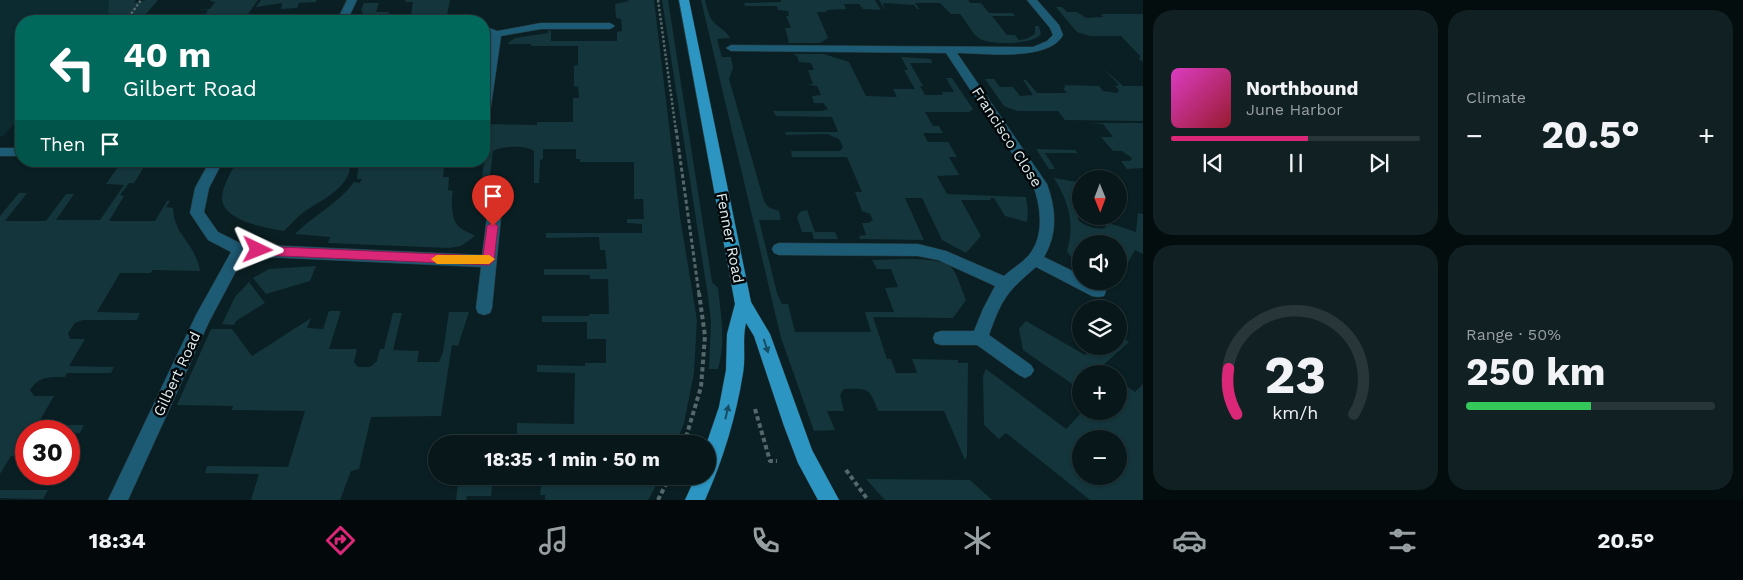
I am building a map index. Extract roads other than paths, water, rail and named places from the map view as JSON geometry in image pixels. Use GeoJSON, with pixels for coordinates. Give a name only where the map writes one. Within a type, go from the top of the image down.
{"type":"FeatureCollection","features":[{"type":"Feature","properties":{"kind":"main road","name":"Fenner Road"},"geometry":{"type":"LineString","coordinates":[[684,0],[743,304],[735,334],[735,370],[728,407],[716,445]]}},
{"type":"Feature","properties":{"kind":"main road"},"geometry":{"type":"LineString","coordinates":[[743,304],[762,334],[805,456],[829,500]]}},
{"type":"Feature","properties":{"kind":"main road","name":"Fenner Road"},"geometry":{"type":"LineString","coordinates":[[695,500],[702,485]]}},
{"type":"Feature","properties":{"kind":"street"},"geometry":{"type":"LineString","coordinates":[[345,15],[352,0]]}},
{"type":"Feature","properties":{"kind":"street"},"geometry":{"type":"LineString","coordinates":[[731,48],[1034,50],[1056,41],[1058,35],[1055,27],[1032,0]]}},
{"type":"Feature","properties":{"kind":"street"},"geometry":{"type":"LineString","coordinates":[[490,32],[496,34],[542,26],[610,26]]}},
{"type":"Feature","properties":{"kind":"street"},"geometry":{"type":"LineString","coordinates":[[490,72],[496,34]]}},
{"type":"Feature","properties":{"kind":"street","name":"Francisco Close"},"geometry":{"type":"LineString","coordinates":[[949,50],[1043,192],[1048,214],[1045,236],[1035,258],[1006,284],[993,304],[980,338]]}},
{"type":"Feature","properties":{"kind":"street"},"geometry":{"type":"LineString","coordinates":[[0,152],[15,152]]}},
{"type":"Feature","properties":{"kind":"street"},"geometry":{"type":"LineString","coordinates":[[214,167],[202,188],[198,200],[197,213],[213,236],[240,250],[489,261]]}},
{"type":"Feature","properties":{"kind":"street"},"geometry":{"type":"LineString","coordinates":[[484,308],[494,217]]}},
{"type":"Feature","properties":{"kind":"street"},"geometry":{"type":"LineString","coordinates":[[779,249],[918,250],[941,255],[1006,284]]}},
{"type":"Feature","properties":{"kind":"street","name":"Gilbert Road"},"geometry":{"type":"LineString","coordinates":[[118,500],[202,320],[240,250]]}},
{"type":"Feature","properties":{"kind":"street"},"geometry":{"type":"LineString","coordinates":[[1035,258],[1098,291]]}},
{"type":"Feature","properties":{"kind":"street"},"geometry":{"type":"LineString","coordinates":[[940,338],[980,338],[1025,370]]}}]}
